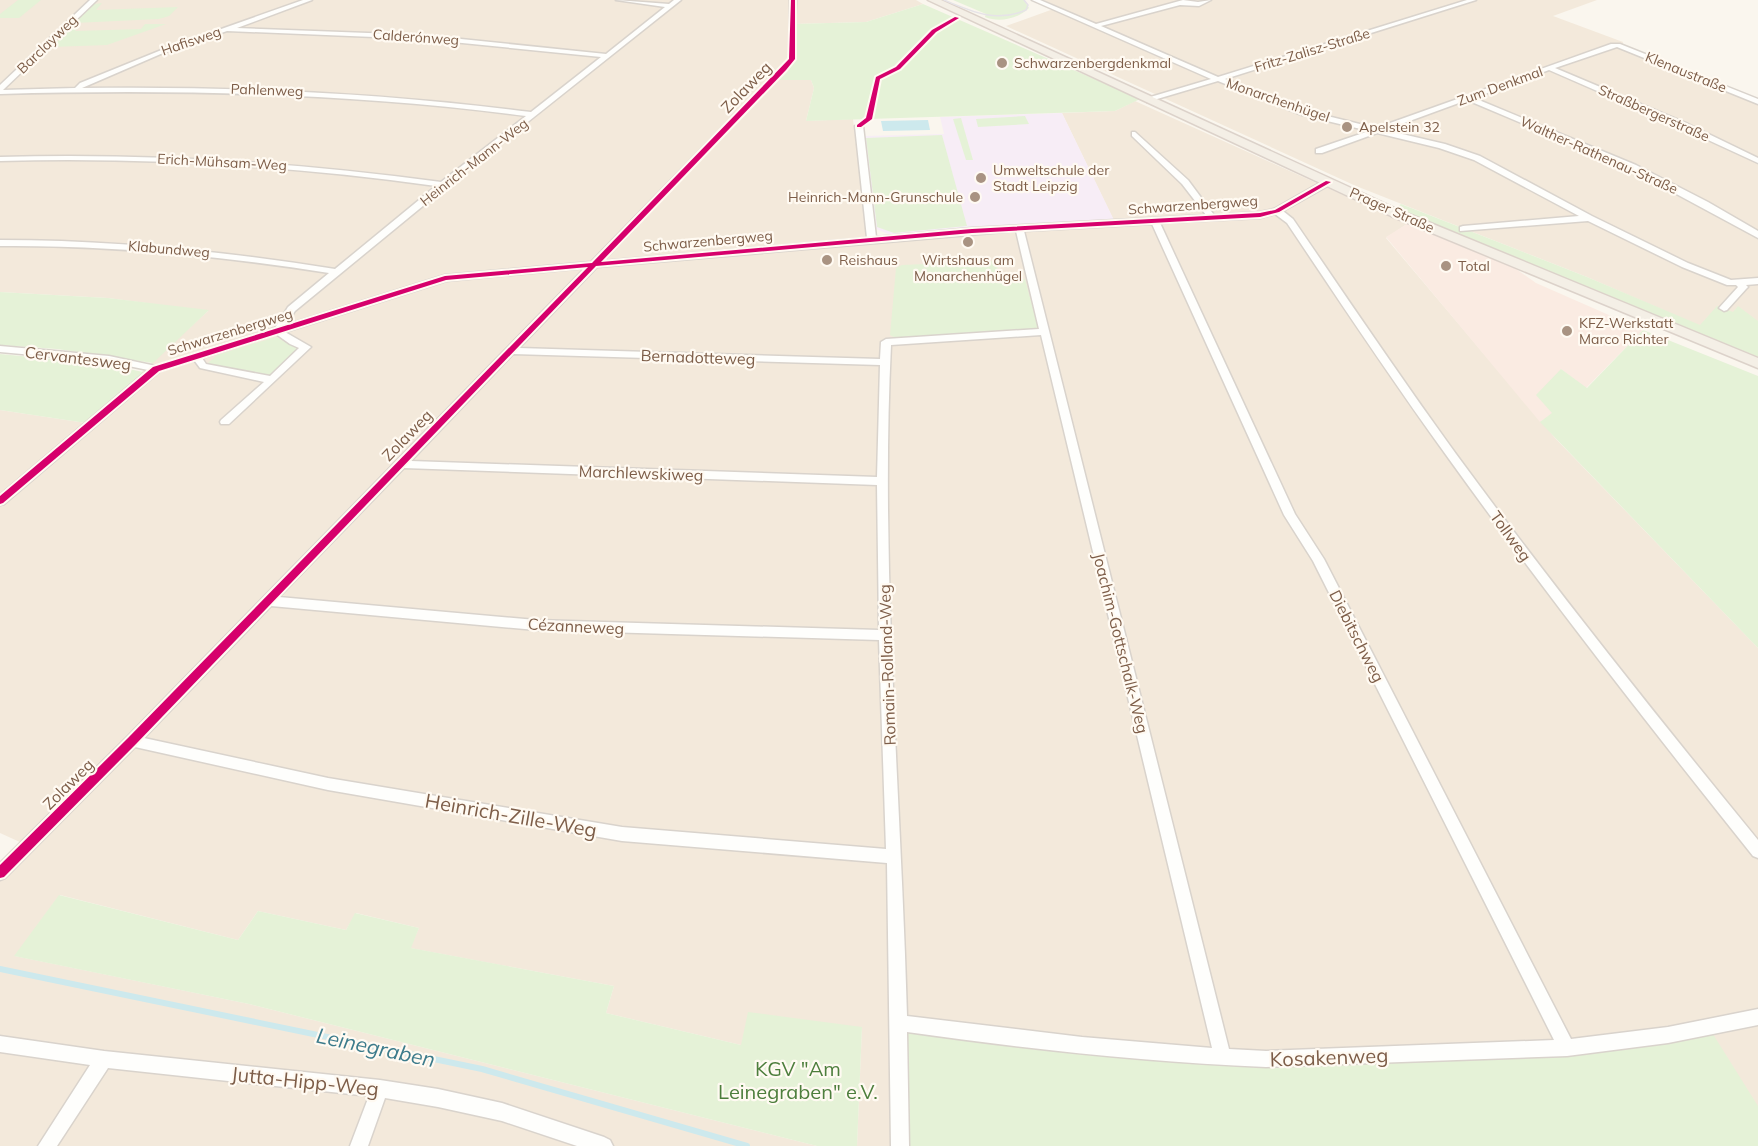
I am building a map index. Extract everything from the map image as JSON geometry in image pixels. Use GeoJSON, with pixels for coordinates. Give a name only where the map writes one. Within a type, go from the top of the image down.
{"type":"FeatureCollection","features":[{"type":"Feature","properties":{"kind":"main road","name":"Prager Straße"},"geometry":{"type":"LineString","coordinates":[[933,0],[1328,182],[1758,363]]}},
{"type":"Feature","properties":{"kind":"street","name":"Barclayweg"},"geometry":{"type":"LineString","coordinates":[[1,89],[94,0]]}},
{"type":"Feature","properties":{"kind":"street","name":"Hafisweg"},"geometry":{"type":"LineString","coordinates":[[79,86],[161,51],[309,0]]}},
{"type":"Feature","properties":{"kind":"street"},"geometry":{"type":"LineString","coordinates":[[619,0],[671,6]]}},
{"type":"Feature","properties":{"kind":"street","name":"Heinrich-Mann-Weg"},"geometry":{"type":"LineString","coordinates":[[278,331],[291,309],[443,185],[678,0]]}},
{"type":"Feature","properties":{"kind":"street","name":"Zolaweg"},"geometry":{"type":"LineString","coordinates":[[0,873],[132,741],[789,63],[792,59],[793,0]]}},
{"type":"Feature","properties":{"kind":"street","name":"Monarchenhügel"},"geometry":{"type":"LineString","coordinates":[[1035,0],[1218,79],[1305,113],[1477,158],[1589,218],[1685,265],[1726,282],[1739,283]]}},
{"type":"Feature","properties":{"kind":"street"},"geometry":{"type":"LineString","coordinates":[[1095,26],[1190,0]]}},
{"type":"Feature","properties":{"kind":"street"},"geometry":{"type":"LineString","coordinates":[[1180,3],[1199,4],[1208,0]]}},
{"type":"Feature","properties":{"kind":"street","name":"Fritz-Zalisz-Straße"},"geometry":{"type":"LineString","coordinates":[[1150,100],[1473,0]]}},
{"type":"Feature","properties":{"kind":"street","name":"Calderónweg"},"geometry":{"type":"LineString","coordinates":[[224,29],[352,32],[433,37],[608,56]]}},
{"type":"Feature","properties":{"kind":"street","name":"Zum Denkmal"},"geometry":{"type":"LineString","coordinates":[[1319,151],[1613,45]]}},
{"type":"Feature","properties":{"kind":"street","name":"Klenaustraße"},"geometry":{"type":"LineString","coordinates":[[1613,45],[1758,102]]}},
{"type":"Feature","properties":{"kind":"street","name":"Straßbergerstraße"},"geometry":{"type":"LineString","coordinates":[[1549,68],[1685,126],[1758,161]]}},
{"type":"Feature","properties":{"kind":"street","name":"Pahlenweg"},"geometry":{"type":"LineString","coordinates":[[1,89],[79,86],[287,90],[405,99],[533,116]]}},
{"type":"Feature","properties":{"kind":"street","name":"Walther-Rathenau-Straße"},"geometry":{"type":"LineString","coordinates":[[1468,98],[1633,167],[1705,204],[1758,235]]}},
{"type":"Feature","properties":{"kind":"street"},"geometry":{"type":"LineString","coordinates":[[859,126],[872,240]]}},
{"type":"Feature","properties":{"kind":"street"},"geometry":{"type":"LineString","coordinates":[[1135,134],[1185,182],[1212,218]]}},
{"type":"Feature","properties":{"kind":"street","name":"Erich-Mühsam-Weg"},"geometry":{"type":"LineString","coordinates":[[0,159],[124,158],[265,163],[443,185]]}},
{"type":"Feature","properties":{"kind":"street","name":"Schwarzenbergweg"},"geometry":{"type":"LineString","coordinates":[[0,501],[156,369],[445,278],[1020,228],[1212,218],[1277,211],[1328,182]]}},
{"type":"Feature","properties":{"kind":"street","name":"Tollweg"},"geometry":{"type":"LineString","coordinates":[[1277,211],[1290,221],[1451,455],[1530,563],[1671,745],[1758,851]]}},
{"type":"Feature","properties":{"kind":"street"},"geometry":{"type":"LineString","coordinates":[[1463,229],[1589,218]]}},
{"type":"Feature","properties":{"kind":"street","name":"Diebitschweg"},"geometry":{"type":"LineString","coordinates":[[1155,221],[1290,515],[1318,559],[1567,1048]]}},
{"type":"Feature","properties":{"kind":"street","name":"Joachim-Gottschalk-Weg"},"geometry":{"type":"LineString","coordinates":[[1020,228],[1223,1058]]}},
{"type":"Feature","properties":{"kind":"street","name":"Klabundweg"},"geometry":{"type":"LineString","coordinates":[[0,243],[121,245],[205,252],[337,272]]}},
{"type":"Feature","properties":{"kind":"street"},"geometry":{"type":"LineString","coordinates":[[1739,283],[1758,281]]}},
{"type":"Feature","properties":{"kind":"street"},"geometry":{"type":"LineString","coordinates":[[1724,308],[1743,287],[1739,283]]}},
{"type":"Feature","properties":{"kind":"street","name":"Schwarzenbergweg"},"geometry":{"type":"LineString","coordinates":[[225,422],[306,347],[293,342],[278,331]]}},
{"type":"Feature","properties":{"kind":"street","name":"Romain-Rolland-Weg"},"geometry":{"type":"LineString","coordinates":[[900,1146],[900,1023],[885,635],[882,481],[886,342],[1044,332]]}},
{"type":"Feature","properties":{"kind":"street","name":"Cervantesweg"},"geometry":{"type":"LineString","coordinates":[[0,349],[109,359],[156,369]]}},
{"type":"Feature","properties":{"kind":"street","name":"Bernadotteweg"},"geometry":{"type":"LineString","coordinates":[[510,351],[885,362]]}},
{"type":"Feature","properties":{"kind":"street","name":"Schwarzenbergweg"},"geometry":{"type":"LineString","coordinates":[[197,357],[202,366],[272,380]]}},
{"type":"Feature","properties":{"kind":"street","name":"Marchlewskiweg"},"geometry":{"type":"LineString","coordinates":[[399,464],[882,481]]}},
{"type":"Feature","properties":{"kind":"street","name":"Cézanneweg"},"geometry":{"type":"LineString","coordinates":[[267,601],[536,625],[885,635]]}},
{"type":"Feature","properties":{"kind":"street","name":"Heinrich-Zille-Weg"},"geometry":{"type":"LineString","coordinates":[[132,741],[328,784],[622,834],[894,857]]}},
{"type":"Feature","properties":{"kind":"street","name":"Kosakenweg"},"geometry":{"type":"LineString","coordinates":[[900,1023],[1030,1041],[1223,1058],[1266,1059],[1567,1048],[1668,1035],[1758,1017]]}},
{"type":"Feature","properties":{"kind":"street","name":"Jutta-Hipp-Weg"},"geometry":{"type":"LineString","coordinates":[[0,1044],[104,1059],[380,1089],[438,1098],[502,1112],[604,1146]]}},
{"type":"Feature","properties":{"kind":"street"},"geometry":{"type":"LineString","coordinates":[[47,1146],[104,1059]]}},
{"type":"Feature","properties":{"kind":"street"},"geometry":{"type":"LineString","coordinates":[[359,1146],[380,1089]]}},
{"type":"Feature","properties":{"kind":"shaded area"},"geometry":{"type":"Polygon","coordinates":[[[0,0],[916,0],[923,4],[866,22],[793,24],[792,59],[774,80],[811,80],[814,88],[806,121],[853,119],[868,244],[1116,225],[1062,113],[1115,111],[1135,101],[1407,224],[1386,238],[1555,438],[1758,648],[1758,1146],[857,1146],[862,1027],[741,1045],[606,1013],[614,986],[410,948],[419,928],[356,913],[346,930],[258,911],[238,940],[60,895],[15,956],[249,1004],[817,1146],[0,1146],[0,863],[22,843],[0,833],[0,410],[86,423],[208,311],[108,298],[0,292],[0,0]]]}},
{"type":"Feature","properties":{"kind":"shaded area"},"geometry":{"type":"Polygon","coordinates":[[[1043,0],[1597,0],[1553,16],[1623,42],[1622,48],[1758,104],[1758,351],[1587,277],[1356,186],[1006,26],[1059,7],[1043,0]]]}},
{"type":"Feature","properties":{"kind":"shaded area","name":"Umweltschule der Stadt Leipzig"},"geometry":{"type":"Polygon","coordinates":[[[1062,113],[1114,220],[893,236],[876,229],[864,136],[944,134],[940,117],[1062,113]]]}},
{"type":"Feature","properties":{"kind":"shaded area"},"geometry":{"type":"Polygon","coordinates":[[[1407,224],[1516,269],[1536,283],[1643,330],[1586,388],[1561,369],[1553,414],[1540,422],[1386,237],[1407,224]]]}},
{"type":"Feature","properties":{"kind":"green space"},"geometry":{"type":"Polygon","coordinates":[[[18,0],[41,0],[19,18],[0,18],[0,14],[18,0]]]}},
{"type":"Feature","properties":{"kind":"green space"},"geometry":{"type":"Polygon","coordinates":[[[953,0],[1024,0],[1029,8],[1014,17],[996,20],[985,17],[986,14],[953,0]]]}},
{"type":"Feature","properties":{"kind":"green space"},"geometry":{"type":"Polygon","coordinates":[[[102,3],[96,10],[178,7],[169,16],[159,19],[74,23],[94,4],[102,3]]]}},
{"type":"Feature","properties":{"kind":"green space"},"geometry":{"type":"Polygon","coordinates":[[[923,4],[1140,99],[1115,111],[806,121],[814,88],[811,80],[773,80],[792,59],[792,24],[866,22],[923,4]]]}},
{"type":"Feature","properties":{"kind":"green space"},"geometry":{"type":"Polygon","coordinates":[[[145,24],[166,24],[107,45],[52,47],[73,25],[80,25],[75,31],[141,29],[145,24]]]}},
{"type":"Feature","properties":{"kind":"green space"},"geometry":{"type":"Polygon","coordinates":[[[1025,116],[1029,124],[978,127],[976,119],[1025,116]]]}},
{"type":"Feature","properties":{"kind":"green space"},"geometry":{"type":"Polygon","coordinates":[[[961,118],[973,160],[966,160],[953,119],[961,118]]]}},
{"type":"Feature","properties":{"kind":"green space"},"geometry":{"type":"Polygon","coordinates":[[[942,135],[967,226],[894,233],[877,227],[866,138],[942,135]]]}},
{"type":"Feature","properties":{"kind":"green space"},"geometry":{"type":"Polygon","coordinates":[[[1401,204],[1587,277],[1700,325],[1717,306],[1733,312],[1738,306],[1758,321],[1758,357],[1403,212],[1397,207],[1401,204]]]}},
{"type":"Feature","properties":{"kind":"green space"},"geometry":{"type":"Polygon","coordinates":[[[996,261],[1000,280],[1025,279],[1038,327],[1032,330],[897,339],[890,335],[896,268],[902,265],[996,261]]]}},
{"type":"Feature","properties":{"kind":"green space"},"geometry":{"type":"Polygon","coordinates":[[[0,292],[108,298],[209,310],[153,363],[57,349],[0,345],[0,292]]]}},
{"type":"Feature","properties":{"kind":"green space"},"geometry":{"type":"Polygon","coordinates":[[[1643,330],[1758,376],[1758,648],[1540,422],[1552,413],[1536,395],[1561,369],[1587,388],[1643,330]]]}},
{"type":"Feature","properties":{"kind":"green space"},"geometry":{"type":"Polygon","coordinates":[[[276,337],[298,349],[269,376],[211,366],[208,363],[217,355],[276,337]]]}},
{"type":"Feature","properties":{"kind":"green space"},"geometry":{"type":"Polygon","coordinates":[[[0,354],[105,364],[143,372],[86,423],[0,410],[0,354]]]}},
{"type":"Feature","properties":{"kind":"green space","name":"KGV \"Am Leinegraben\" e.V."},"geometry":{"type":"Polygon","coordinates":[[[59,895],[238,940],[258,911],[346,930],[355,913],[419,928],[411,948],[614,986],[606,1013],[741,1045],[748,1012],[862,1027],[857,1146],[817,1146],[249,1004],[14,956],[59,895]]]}},
{"type":"Feature","properties":{"kind":"green space"},"geometry":{"type":"Polygon","coordinates":[[[1711,1031],[1758,1106],[1758,1146],[908,1146],[908,1032],[1042,1049],[1227,1065],[1711,1031]]]}},
{"type":"Feature","properties":{"kind":"water"},"geometry":{"type":"Polygon","coordinates":[[[928,120],[930,130],[883,131],[881,121],[928,120]]]}},
{"type":"Feature","properties":{"kind":"waterway","name":"Leinegraben"},"geometry":{"type":"LineString","coordinates":[[0,969],[482,1069],[747,1146]]}},
{"type":"Feature","properties":{"kind":"tram line"},"geometry":{"type":"LineString","coordinates":[[944,0],[975,12],[995,16],[1005,16],[1026,10],[1028,5],[1024,0]]}},
{"type":"Feature","properties":{"kind":"cycle path"},"geometry":{"type":"LineString","coordinates":[[0,873],[132,741],[784,69],[792,59],[793,0]]}},
{"type":"Feature","properties":{"kind":"cycle path"},"geometry":{"type":"LineString","coordinates":[[859,126],[869,119],[878,78],[898,68],[934,31],[957,18]]}},
{"type":"Feature","properties":{"kind":"cycle path"},"geometry":{"type":"LineString","coordinates":[[0,501],[156,369],[445,278],[972,231],[1260,215],[1277,211],[1328,182]]}},
{"type":"Feature","properties":{"kind":"place","name":"Schwarzenbergdenkmal"},"geometry":{"type":"Point","coordinates":[1002,63]}},
{"type":"Feature","properties":{"kind":"place","name":"Apelstein 32"},"geometry":{"type":"Point","coordinates":[1347,127]}},
{"type":"Feature","properties":{"kind":"place","name":"Umweltschule der Stadt Leipzig"},"geometry":{"type":"Point","coordinates":[981,178]}},
{"type":"Feature","properties":{"kind":"place","name":"Heinrich-Mann-Grunschule"},"geometry":{"type":"Point","coordinates":[975,197]}},
{"type":"Feature","properties":{"kind":"place","name":"Wirtshaus am Monarchenhügel"},"geometry":{"type":"Point","coordinates":[968,242]}},
{"type":"Feature","properties":{"kind":"place","name":"Reishaus"},"geometry":{"type":"Point","coordinates":[827,260]}},
{"type":"Feature","properties":{"kind":"place","name":"Total"},"geometry":{"type":"Point","coordinates":[1446,266]}},
{"type":"Feature","properties":{"kind":"place","name":"KFZ-Werkstatt Marco Richter"},"geometry":{"type":"Point","coordinates":[1567,331]}}]}
